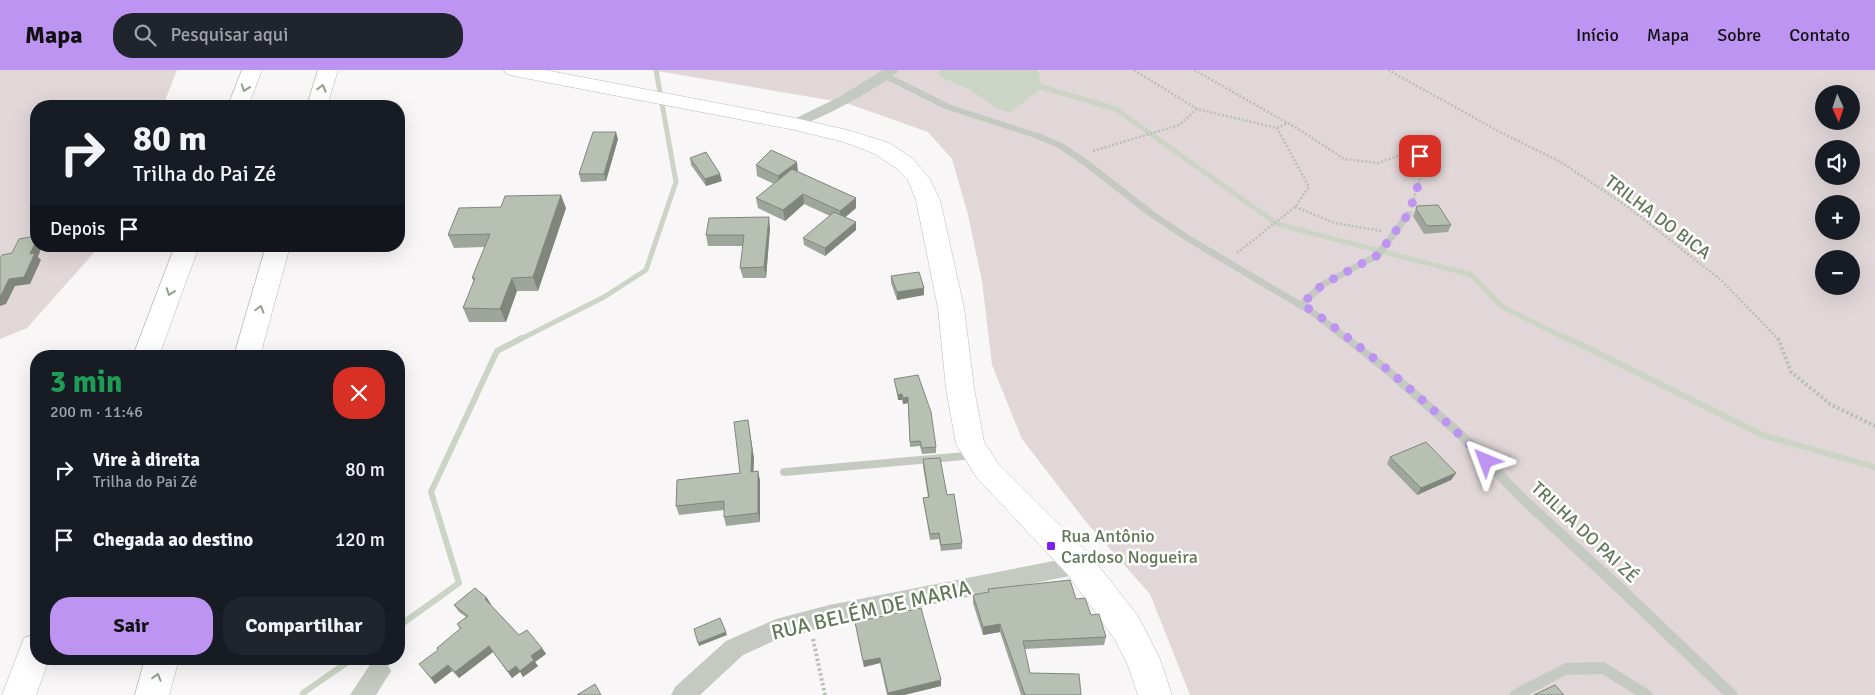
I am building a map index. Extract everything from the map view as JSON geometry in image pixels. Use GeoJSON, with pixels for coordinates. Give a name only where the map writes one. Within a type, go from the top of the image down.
{"type":"FeatureCollection","features":[{"type":"Feature","properties":{"kind":"main road"},"geometry":{"type":"LineString","coordinates":[[240,100],[252,70]]}},
{"type":"Feature","properties":{"kind":"main road"},"geometry":{"type":"LineString","coordinates":[[319,100],[328,70]]}},
{"type":"Feature","properties":{"kind":"main road"},"geometry":{"type":"LineString","coordinates":[[514,70],[795,124],[851,137],[881,148],[904,163],[918,178],[928,200],[951,308],[960,388],[970,444],[976,455],[1016,501],[1079,565],[1126,627],[1143,659],[1155,695]]}},
{"type":"Feature","properties":{"kind":"main road"},"geometry":{"type":"LineString","coordinates":[[148,350],[185,252]]}},
{"type":"Feature","properties":{"kind":"main road"},"geometry":{"type":"LineString","coordinates":[[249,350],[276,252]]}},
{"type":"Feature","properties":{"kind":"main road"},"geometry":{"type":"LineString","coordinates":[[19,695],[30,665]]}},
{"type":"Feature","properties":{"kind":"main road"},"geometry":{"type":"LineString","coordinates":[[152,695],[160,665]]}},
{"type":"Feature","properties":{"kind":"street"},"geometry":{"type":"LineString","coordinates":[[795,124],[844,100],[888,72]]}},
{"type":"Feature","properties":{"kind":"street","name":"RUA BELÉM DE MARIA"},"geometry":{"type":"LineString","coordinates":[[682,695],[724,656],[742,644],[809,621],[1079,565]]}},
{"type":"Feature","properties":{"kind":"street"},"geometry":{"type":"LineString","coordinates":[[362,695],[380,671]]}},
{"type":"Feature","properties":{"kind":"lane","name":"TRILHA DO PAI ZÉ"},"geometry":{"type":"LineString","coordinates":[[888,72],[948,107],[1038,136],[1061,146],[1153,215],[1189,239],[1302,304],[1386,370],[1461,435],[1524,500],[1732,695]]}},
{"type":"Feature","properties":{"kind":"lane"},"geometry":{"type":"LineString","coordinates":[[1302,304],[1322,285],[1378,255],[1409,213]]}},
{"type":"Feature","properties":{"kind":"lane"},"geometry":{"type":"LineString","coordinates":[[785,472],[976,455]]}},
{"type":"Feature","properties":{"kind":"lane"},"geometry":{"type":"LineString","coordinates":[[1515,695],[1564,669],[1604,668],[1647,695]]}},
{"type":"Feature","properties":{"kind":"path"},"geometry":{"type":"LineString","coordinates":[[1134,70],[1197,109],[1277,128],[1289,123]]}},
{"type":"Feature","properties":{"kind":"path"},"geometry":{"type":"LineString","coordinates":[[1194,70],[1289,123],[1344,159],[1378,163],[1403,154],[1420,156],[1422,173],[1409,213]]}},
{"type":"Feature","properties":{"kind":"path","name":"TRILHA DO BICA"},"geometry":{"type":"LineString","coordinates":[[1388,70],[1475,119],[1559,161],[1628,207],[1721,280],[1734,293],[1778,338],[1791,372],[1830,404],[1875,426]]}},
{"type":"Feature","properties":{"kind":"path"},"geometry":{"type":"LineString","coordinates":[[1076,156],[1179,125],[1197,109]]}},
{"type":"Feature","properties":{"kind":"path"},"geometry":{"type":"LineString","coordinates":[[1227,261],[1295,207],[1309,187],[1277,128]]}},
{"type":"Feature","properties":{"kind":"path"},"geometry":{"type":"LineString","coordinates":[[1295,207],[1335,223],[1394,234]]}},
{"type":"Feature","properties":{"kind":"path"},"geometry":{"type":"LineString","coordinates":[[809,621],[825,695]]}},
{"type":"Feature","properties":{"kind":"shaded area"},"geometry":{"type":"Polygon","coordinates":[[[0,70],[177,70],[165,100],[30,100],[30,252],[95,252],[27,328],[0,339],[0,70]]]}},
{"type":"Feature","properties":{"kind":"shaded area"},"geometry":{"type":"Polygon","coordinates":[[[651,70],[938,70],[940,77],[970,90],[997,109],[1010,113],[1021,103],[1039,70],[1875,70],[1875,695],[1190,695],[1150,594],[1086,522],[1022,439],[992,365],[982,281],[968,215],[952,159],[928,132],[846,103],[651,70]]]}},
{"type":"Feature","properties":{"kind":"shaded area"},"geometry":{"type":"Polygon","coordinates":[[[938,70],[1039,70],[1040,89],[1010,113],[997,109],[970,90],[940,77],[938,70]]]}},
{"type":"Feature","properties":{"kind":"building"},"geometry":{"type":"Polygon","coordinates":[[[593,132],[616,132],[604,174],[579,174],[593,132]]]}},
{"type":"Feature","properties":{"kind":"building"},"geometry":{"type":"Polygon","coordinates":[[[771,150],[797,162],[778,176],[756,165],[771,150]]]}},
{"type":"Feature","properties":{"kind":"building"},"geometry":{"type":"Polygon","coordinates":[[[706,152],[720,174],[705,179],[690,158],[706,152]]]}},
{"type":"Feature","properties":{"kind":"building"},"geometry":{"type":"Polygon","coordinates":[[[792,169],[856,198],[840,211],[803,194],[783,210],[756,198],[792,169]]]}},
{"type":"Feature","properties":{"kind":"building"},"geometry":{"type":"Polygon","coordinates":[[[561,195],[533,277],[512,278],[500,309],[463,308],[475,278],[472,278],[490,234],[448,235],[459,208],[501,207],[505,196],[561,195]]]}},
{"type":"Feature","properties":{"kind":"building"},"geometry":{"type":"Polygon","coordinates":[[[1438,205],[1451,225],[1427,226],[1416,209],[1417,206],[1438,205]]]}},
{"type":"Feature","properties":{"kind":"building"},"geometry":{"type":"Polygon","coordinates":[[[834,212],[856,222],[825,248],[803,238],[834,212]]]}},
{"type":"Feature","properties":{"kind":"building"},"geometry":{"type":"Polygon","coordinates":[[[769,217],[764,267],[740,268],[744,235],[706,235],[709,218],[769,217]]]}},
{"type":"Feature","properties":{"kind":"building"},"geometry":{"type":"Polygon","coordinates":[[[30,237],[30,254],[35,253],[24,277],[9,279],[0,297],[0,259],[2,255],[12,253],[19,239],[30,237]]]}},
{"type":"Feature","properties":{"kind":"building"},"geometry":{"type":"Polygon","coordinates":[[[919,272],[924,288],[897,292],[891,276],[919,272]]]}},
{"type":"Feature","properties":{"kind":"building"},"geometry":{"type":"Polygon","coordinates":[[[918,375],[931,412],[936,447],[922,448],[920,441],[910,442],[908,397],[903,398],[902,394],[898,395],[894,379],[918,375]]]}},
{"type":"Feature","properties":{"kind":"building"},"geometry":{"type":"Polygon","coordinates":[[[748,420],[752,449],[751,472],[758,471],[758,513],[724,517],[724,501],[676,506],[677,480],[740,473],[734,422],[748,420]]]}},
{"type":"Feature","properties":{"kind":"building"},"geometry":{"type":"Polygon","coordinates":[[[1426,442],[1456,473],[1421,488],[1390,457],[1426,442]]]}},
{"type":"Feature","properties":{"kind":"building"},"geometry":{"type":"Polygon","coordinates":[[[940,458],[947,495],[954,494],[962,543],[941,545],[939,533],[930,534],[923,498],[929,497],[923,459],[940,458]]]}},
{"type":"Feature","properties":{"kind":"building"},"geometry":{"type":"Polygon","coordinates":[[[1070,580],[1076,599],[1085,598],[1091,615],[1099,614],[1106,637],[1023,641],[1030,673],[1079,674],[1081,695],[1025,695],[1000,624],[983,627],[973,595],[989,592],[988,589],[1070,580]]]}},
{"type":"Feature","properties":{"kind":"building"},"geometry":{"type":"Polygon","coordinates":[[[475,588],[487,598],[485,599],[519,635],[527,630],[542,648],[531,656],[534,660],[520,671],[516,666],[508,672],[489,646],[455,672],[448,665],[431,678],[419,664],[438,650],[437,648],[461,628],[457,624],[468,616],[454,605],[475,588]]]}},
{"type":"Feature","properties":{"kind":"building"},"geometry":{"type":"Polygon","coordinates":[[[921,608],[941,680],[888,693],[880,658],[863,661],[855,622],[921,608]]]}},
{"type":"Feature","properties":{"kind":"building"},"geometry":{"type":"Polygon","coordinates":[[[720,618],[726,632],[698,643],[694,629],[720,618]]]}},
{"type":"Feature","properties":{"kind":"building"},"geometry":{"type":"Polygon","coordinates":[[[595,684],[601,695],[577,695],[595,684]]]}},
{"type":"Feature","properties":{"kind":"building"},"geometry":{"type":"Polygon","coordinates":[[[1555,685],[1564,695],[1534,695],[1555,685]]]}},
{"type":"Feature","properties":{"kind":"waterway"},"geometry":{"type":"LineString","coordinates":[[519,340],[604,297],[646,270],[676,182],[656,70]]}},
{"type":"Feature","properties":{"kind":"waterway"},"geometry":{"type":"LineString","coordinates":[[1035,85],[1116,109],[1277,224],[1472,275],[1501,306],[1569,340]]}},
{"type":"Feature","properties":{"kind":"waterway"},"geometry":{"type":"LineString","coordinates":[[405,622],[459,583],[431,492],[497,351],[522,338]]}},
{"type":"Feature","properties":{"kind":"waterway"},"geometry":{"type":"LineString","coordinates":[[1567,338],[1765,436],[1875,467]]}},
{"type":"Feature","properties":{"kind":"waterway"},"geometry":{"type":"LineString","coordinates":[[303,693],[343,665]]}},
{"type":"Feature","properties":{"kind":"place","name":"Rua Antônio Cardoso Nogueira"},"geometry":{"type":"Point","coordinates":[1051,546]}},
{"type":"Feature","properties":{"kind":"route"},"geometry":{"type":"LineString","coordinates":[[1420,156],[1422,173],[1409,213],[1378,255],[1322,285],[1302,304],[1335,328],[1386,370],[1461,435],[1486,461]]}}]}
